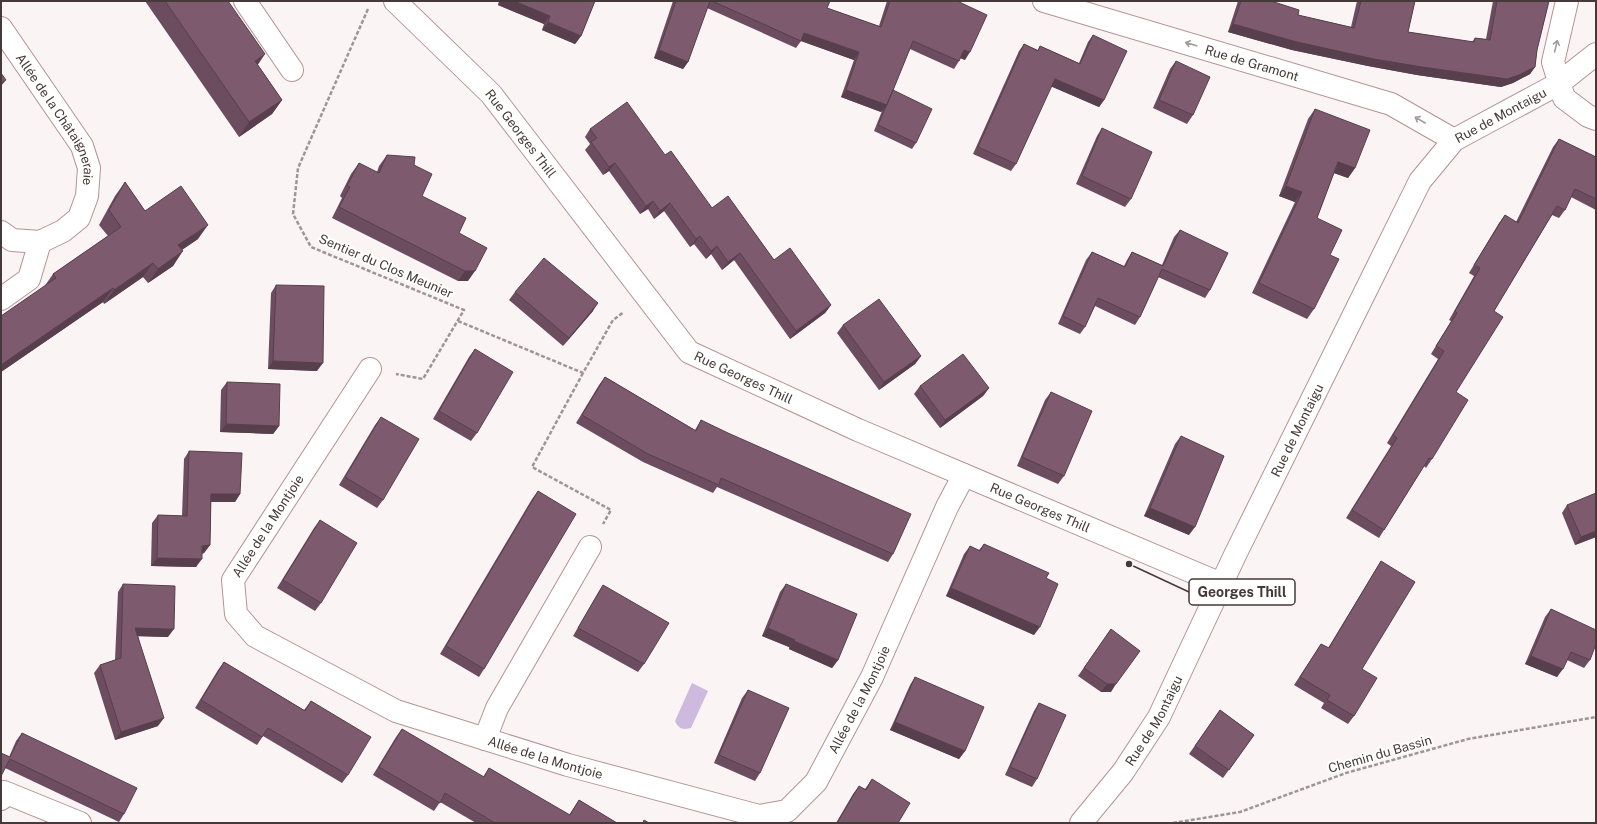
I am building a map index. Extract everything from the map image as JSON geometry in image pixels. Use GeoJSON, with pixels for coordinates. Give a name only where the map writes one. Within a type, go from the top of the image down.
{"type":"FeatureCollection","features":[{"type":"Feature","properties":{"kind":"street"},"geometry":{"type":"LineString","coordinates":[[245,1],[292,70]]}},
{"type":"Feature","properties":{"kind":"street","name":"Rue Georges Thill"},"geometry":{"type":"LineString","coordinates":[[395,1],[491,94],[689,352],[858,430],[1221,584]]}},
{"type":"Feature","properties":{"kind":"street","name":"Rue de Gramont"},"geometry":{"type":"LineString","coordinates":[[1044,1],[1391,104],[1454,140]]}},
{"type":"Feature","properties":{"kind":"street"},"geometry":{"type":"LineString","coordinates":[[1567,1],[1552,62],[1558,84],[1564,98],[1588,116],[1596,119]]}},
{"type":"Feature","properties":{"kind":"street","name":"Allée de la Châtaigneraie"},"geometry":{"type":"LineString","coordinates":[[1,28],[82,146],[89,168],[87,196],[80,218],[63,231],[40,242],[12,240],[1,232]]}},
{"type":"Feature","properties":{"kind":"street","name":"Rue de Montaigu"},"geometry":{"type":"LineString","coordinates":[[1081,823],[1123,772],[1159,717],[1221,584],[1420,181],[1454,140],[1558,84],[1596,54]]}},
{"type":"Feature","properties":{"kind":"street"},"geometry":{"type":"LineString","coordinates":[[1,298],[28,279],[40,242]]}},
{"type":"Feature","properties":{"kind":"street","name":"Allée de la Montjoie"},"geometry":{"type":"LineString","coordinates":[[370,369],[233,580],[236,614],[255,636],[396,711],[568,765],[759,816],[787,811],[816,782],[872,678],[947,507],[964,476]]}},
{"type":"Feature","properties":{"kind":"street"},"geometry":{"type":"LineString","coordinates":[[485,740],[497,708],[590,547]]}},
{"type":"Feature","properties":{"kind":"street"},"geometry":{"type":"LineString","coordinates":[[1,798],[4,792],[80,823]]}},
{"type":"Feature","properties":{"kind":"path","name":"Sentier du Clos Meunier"},"geometry":{"type":"LineString","coordinates":[[369,8],[298,168],[293,214],[311,247],[464,310],[458,321]]}},
{"type":"Feature","properties":{"kind":"path"},"geometry":{"type":"LineString","coordinates":[[590,547],[611,510],[532,467],[613,320],[646,296]]}},
{"type":"Feature","properties":{"kind":"path"},"geometry":{"type":"LineString","coordinates":[[370,369],[423,380],[458,321],[583,373]]}},
{"type":"Feature","properties":{"kind":"path","name":"Chemin du Bassin"},"geometry":{"type":"LineString","coordinates":[[1173,823],[1240,812],[1346,773],[1468,738],[1596,717]]}},
{"type":"Feature","properties":{"kind":"shaded area"},"geometry":{"type":"Polygon","coordinates":[[[692,683],[708,691],[691,728],[683,729],[678,726],[675,721],[692,683]]]}},
{"type":"Feature","properties":{"kind":"building"},"geometry":{"type":"Polygon","coordinates":[[[165,1],[228,1],[265,54],[255,61],[282,100],[249,122],[165,1]]]}},
{"type":"Feature","properties":{"kind":"building"},"geometry":{"type":"Polygon","coordinates":[[[514,1],[595,1],[581,36],[548,22],[550,16],[514,1]]]}},
{"type":"Feature","properties":{"kind":"building"},"geometry":{"type":"Polygon","coordinates":[[[676,1],[710,1],[688,62],[659,50],[676,1]]]}},
{"type":"Feature","properties":{"kind":"building"},"geometry":{"type":"Polygon","coordinates":[[[712,1],[830,1],[827,8],[881,27],[890,1],[957,1],[987,15],[970,52],[964,50],[959,61],[913,41],[887,105],[846,90],[859,52],[804,33],[801,41],[712,1]]]}},
{"type":"Feature","properties":{"kind":"building"},"geometry":{"type":"Polygon","coordinates":[[[1241,1],[1271,1],[1299,10],[1298,15],[1354,28],[1361,1],[1415,1],[1408,32],[1474,42],[1475,38],[1490,40],[1497,1],[1549,1],[1537,50],[1535,67],[1507,79],[1374,59],[1297,42],[1233,24],[1241,1]]]}},
{"type":"Feature","properties":{"kind":"building"},"geometry":{"type":"Polygon","coordinates":[[[1093,35],[1127,51],[1104,100],[1055,79],[1016,164],[978,147],[1024,44],[1038,51],[1040,46],[1080,64],[1093,35]]]}},
{"type":"Feature","properties":{"kind":"building"},"geometry":{"type":"Polygon","coordinates":[[[1176,61],[1210,77],[1193,115],[1159,100],[1176,61]]]}},
{"type":"Feature","properties":{"kind":"building"},"geometry":{"type":"Polygon","coordinates":[[[1,73],[6,80],[1,83],[1,73]]]}},
{"type":"Feature","properties":{"kind":"building"},"geometry":{"type":"Polygon","coordinates":[[[893,90],[932,109],[916,143],[878,125],[893,90]]]}},
{"type":"Feature","properties":{"kind":"building"},"geometry":{"type":"Polygon","coordinates":[[[627,102],[665,155],[671,151],[712,208],[728,196],[774,260],[790,248],[831,305],[796,331],[740,253],[728,262],[717,246],[711,251],[700,236],[696,239],[670,203],[660,211],[653,201],[646,206],[615,163],[609,167],[591,142],[597,138],[590,129],[627,102]]]}},
{"type":"Feature","properties":{"kind":"building"},"geometry":{"type":"Polygon","coordinates":[[[1315,109],[1370,130],[1355,168],[1338,162],[1317,218],[1342,230],[1330,255],[1339,259],[1314,309],[1259,283],[1302,192],[1286,186],[1315,109]]]}},
{"type":"Feature","properties":{"kind":"building"},"geometry":{"type":"Polygon","coordinates":[[[1102,128],[1152,152],[1131,199],[1082,176],[1102,128]]]}},
{"type":"Feature","properties":{"kind":"building"},"geometry":{"type":"Polygon","coordinates":[[[1559,139],[1596,157],[1596,199],[1575,189],[1565,210],[1557,206],[1494,311],[1503,317],[1456,392],[1468,400],[1432,459],[1429,458],[1384,530],[1352,510],[1397,438],[1393,435],[1444,351],[1436,346],[1457,313],[1455,311],[1480,268],[1474,265],[1505,215],[1518,223],[1559,139]]]}},
{"type":"Feature","properties":{"kind":"building"},"geometry":{"type":"Polygon","coordinates":[[[387,155],[415,157],[414,165],[432,174],[422,196],[466,218],[459,233],[487,248],[475,271],[465,271],[339,207],[350,187],[347,186],[359,163],[379,173],[387,155]]]}},
{"type":"Feature","properties":{"kind":"building"},"geometry":{"type":"Polygon","coordinates":[[[125,182],[145,211],[181,186],[208,225],[178,245],[183,251],[158,269],[153,263],[114,290],[113,288],[1,365],[1,316],[56,278],[53,274],[121,227],[109,210],[125,182]]]}},
{"type":"Feature","properties":{"kind":"building"},"geometry":{"type":"Polygon","coordinates":[[[1180,230],[1228,253],[1210,290],[1162,269],[1140,317],[1098,298],[1085,327],[1063,316],[1092,252],[1125,267],[1132,252],[1163,266],[1180,230]]]}},
{"type":"Feature","properties":{"kind":"building"},"geometry":{"type":"Polygon","coordinates":[[[544,258],[598,303],[569,338],[515,292],[544,258]]]}},
{"type":"Feature","properties":{"kind":"building"},"geometry":{"type":"Polygon","coordinates":[[[276,285],[324,286],[323,363],[273,361],[276,285]]]}},
{"type":"Feature","properties":{"kind":"building"},"geometry":{"type":"Polygon","coordinates":[[[879,299],[921,356],[884,382],[843,325],[879,299]]]}},
{"type":"Feature","properties":{"kind":"building"},"geometry":{"type":"Polygon","coordinates":[[[475,349],[513,372],[477,433],[439,411],[475,349]]]}},
{"type":"Feature","properties":{"kind":"building"},"geometry":{"type":"Polygon","coordinates":[[[963,354],[989,388],[945,420],[920,386],[963,354]]]}},
{"type":"Feature","properties":{"kind":"building"},"geometry":{"type":"Polygon","coordinates":[[[605,377],[696,431],[701,420],[911,514],[893,554],[721,478],[719,485],[648,454],[582,415],[605,377]]]}},
{"type":"Feature","properties":{"kind":"building"},"geometry":{"type":"Polygon","coordinates":[[[227,382],[280,384],[279,426],[226,424],[227,382]]]}},
{"type":"Feature","properties":{"kind":"building"},"geometry":{"type":"Polygon","coordinates":[[[1051,392],[1092,411],[1064,476],[1022,457],[1051,392]]]}},
{"type":"Feature","properties":{"kind":"building"},"geometry":{"type":"Polygon","coordinates":[[[381,417],[419,439],[383,500],[345,477],[381,417]]]}},
{"type":"Feature","properties":{"kind":"building"},"geometry":{"type":"Polygon","coordinates":[[[1181,436],[1224,456],[1195,527],[1150,508],[1181,436]]]}},
{"type":"Feature","properties":{"kind":"building"},"geometry":{"type":"Polygon","coordinates":[[[189,451],[242,453],[240,494],[211,494],[210,545],[202,546],[202,559],[157,558],[158,515],[187,516],[189,451]]]}},
{"type":"Feature","properties":{"kind":"building"},"geometry":{"type":"Polygon","coordinates":[[[538,491],[576,514],[484,669],[446,646],[538,491]]]}},
{"type":"Feature","properties":{"kind":"building"},"geometry":{"type":"Polygon","coordinates":[[[1596,493],[1596,531],[1581,537],[1567,505],[1596,493]]]}},
{"type":"Feature","properties":{"kind":"building"},"geometry":{"type":"Polygon","coordinates":[[[320,520],[357,543],[321,603],[283,580],[320,520]]]}},
{"type":"Feature","properties":{"kind":"building"},"geometry":{"type":"Polygon","coordinates":[[[984,544],[1049,573],[1046,578],[1058,584],[1040,627],[951,588],[970,546],[980,551],[984,544]]]}},
{"type":"Feature","properties":{"kind":"building"},"geometry":{"type":"Polygon","coordinates":[[[1381,561],[1415,582],[1362,669],[1377,678],[1354,716],[1327,700],[1330,695],[1300,677],[1321,644],[1329,648],[1381,561]]]}},
{"type":"Feature","properties":{"kind":"building"},"geometry":{"type":"Polygon","coordinates":[[[123,584],[175,586],[174,629],[135,628],[164,718],[121,732],[100,665],[121,658],[123,584]]]}},
{"type":"Feature","properties":{"kind":"building"},"geometry":{"type":"Polygon","coordinates":[[[786,584],[857,614],[838,660],[768,628],[786,584]]]}},
{"type":"Feature","properties":{"kind":"building"},"geometry":{"type":"Polygon","coordinates":[[[603,585],[669,623],[644,664],[578,628],[603,585]]]}},
{"type":"Feature","properties":{"kind":"building"},"geometry":{"type":"Polygon","coordinates":[[[1551,609],[1596,630],[1596,644],[1590,660],[1571,652],[1563,669],[1531,656],[1551,609]]]}},
{"type":"Feature","properties":{"kind":"building"},"geometry":{"type":"Polygon","coordinates":[[[1111,629],[1140,651],[1116,684],[1107,684],[1084,668],[1111,629]]]}},
{"type":"Feature","properties":{"kind":"building"},"geometry":{"type":"Polygon","coordinates":[[[224,662],[305,711],[311,701],[371,737],[348,775],[268,728],[262,737],[201,700],[224,662]]]}},
{"type":"Feature","properties":{"kind":"building"},"geometry":{"type":"Polygon","coordinates":[[[915,677],[984,707],[965,751],[895,722],[915,677]]]}},
{"type":"Feature","properties":{"kind":"building"},"geometry":{"type":"Polygon","coordinates":[[[748,690],[789,708],[760,773],[719,755],[748,690]]]}},
{"type":"Feature","properties":{"kind":"building"},"geometry":{"type":"Polygon","coordinates":[[[1039,703],[1066,715],[1037,779],[1010,767],[1039,703]]]}},
{"type":"Feature","properties":{"kind":"building"},"geometry":{"type":"Polygon","coordinates":[[[1220,710],[1254,735],[1229,770],[1195,746],[1220,710]]]}},
{"type":"Feature","properties":{"kind":"building"},"geometry":{"type":"Polygon","coordinates":[[[402,729],[484,777],[489,768],[570,815],[579,800],[617,823],[495,823],[445,793],[440,803],[379,767],[402,729]]]}},
{"type":"Feature","properties":{"kind":"building"},"geometry":{"type":"Polygon","coordinates":[[[22,733],[137,788],[124,814],[10,759],[1,776],[1,753],[10,757],[22,733]]]}},
{"type":"Feature","properties":{"kind":"building"},"geometry":{"type":"Polygon","coordinates":[[[872,779],[910,803],[898,823],[837,823],[859,786],[866,790],[872,779]]]}},
{"type":"Feature","properties":{"kind":"place","name":"Georges Thill"},"geometry":{"type":"Point","coordinates":[1129,564]}}]}
